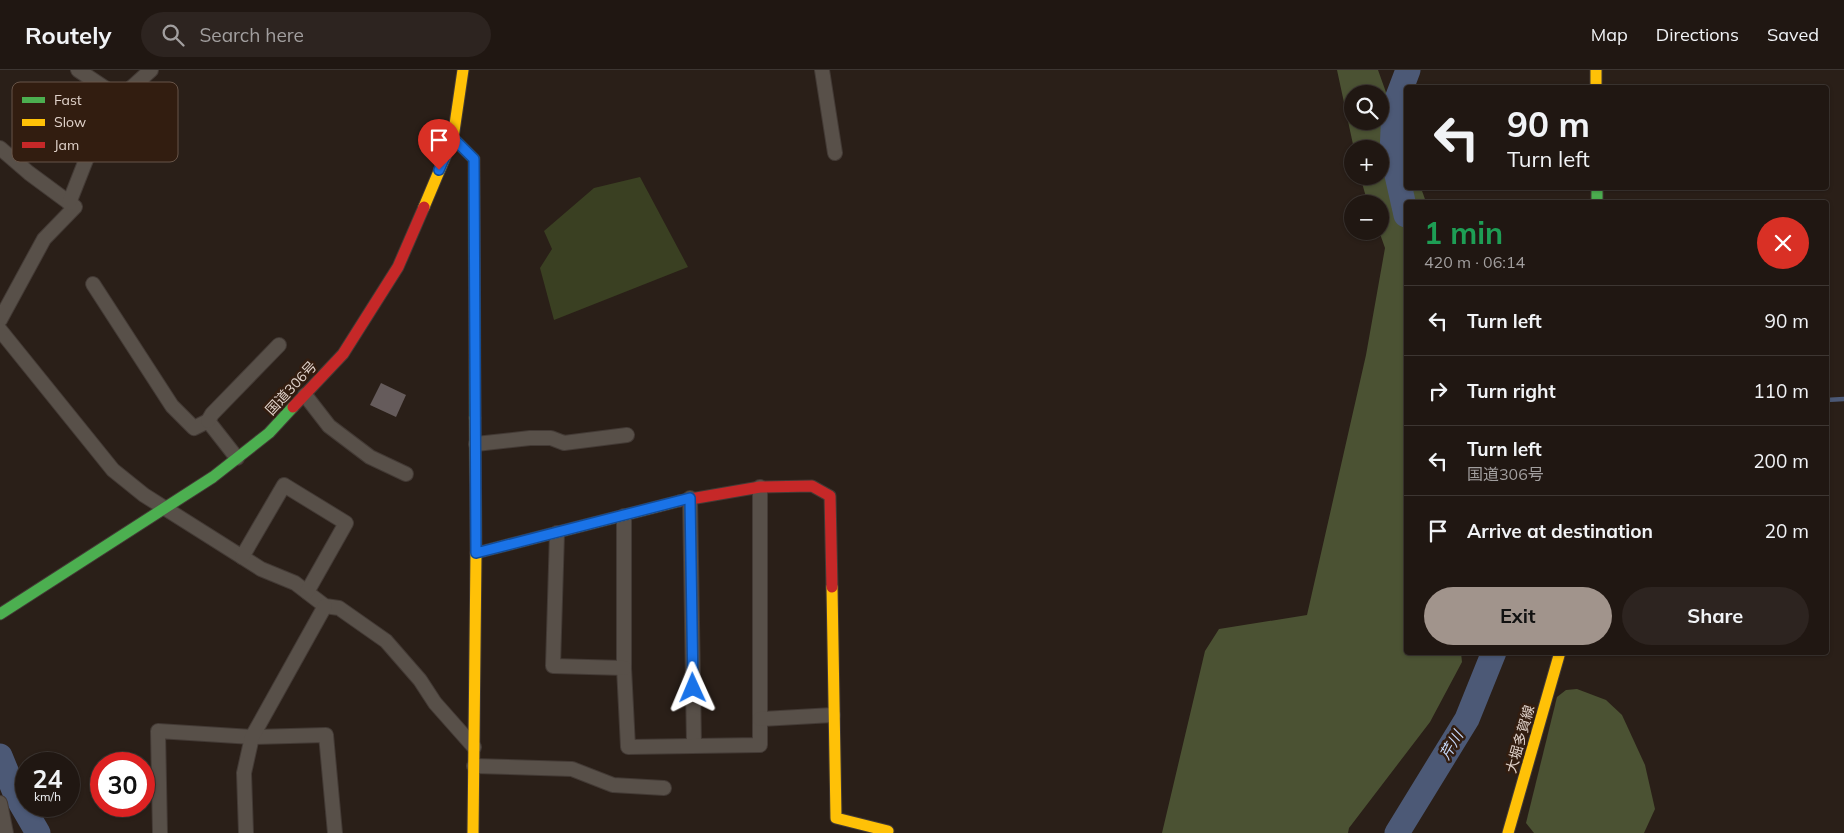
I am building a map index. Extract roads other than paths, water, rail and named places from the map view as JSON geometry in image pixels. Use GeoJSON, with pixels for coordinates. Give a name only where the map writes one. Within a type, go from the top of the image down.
{"type":"FeatureCollection","features":[{"type":"Feature","properties":{"kind":"main road","name":"国道306号"},"geometry":{"type":"LineString","coordinates":[[0,614],[214,477],[270,433],[343,354],[398,267],[453,138],[463,70]]}},
{"type":"Feature","properties":{"kind":"main road"},"geometry":{"type":"LineString","coordinates":[[1596,70],[1596,85]]}},
{"type":"Feature","properties":{"kind":"main road"},"geometry":{"type":"LineString","coordinates":[[453,138],[474,159],[476,553],[473,833]]}},
{"type":"Feature","properties":{"kind":"main road"},"geometry":{"type":"LineString","coordinates":[[476,553],[690,498],[760,487],[812,486],[830,496],[836,818],[888,831]]}},
{"type":"Feature","properties":{"kind":"main road","name":"大堀多賀線"},"geometry":{"type":"LineString","coordinates":[[1508,833],[1559,655]]}},
{"type":"Feature","properties":{"kind":"street"},"geometry":{"type":"LineString","coordinates":[[78,70],[96,82]]}},
{"type":"Feature","properties":{"kind":"street"},"geometry":{"type":"LineString","coordinates":[[138,82],[151,70]]}},
{"type":"Feature","properties":{"kind":"street"},"geometry":{"type":"LineString","coordinates":[[822,70],[836,153]]}},
{"type":"Feature","properties":{"kind":"street"},"geometry":{"type":"LineString","coordinates":[[0,148],[12,158]]}},
{"type":"Feature","properties":{"kind":"street"},"geometry":{"type":"LineString","coordinates":[[0,320],[44,239],[75,207],[18,162]]}},
{"type":"Feature","properties":{"kind":"street"},"geometry":{"type":"LineString","coordinates":[[69,203],[85,162]]}},
{"type":"Feature","properties":{"kind":"street"},"geometry":{"type":"LineString","coordinates":[[93,284],[172,406],[194,428],[208,422],[212,414],[279,345]]}},
{"type":"Feature","properties":{"kind":"street"},"geometry":{"type":"LineString","coordinates":[[0,330],[113,470],[144,495],[262,569],[295,584],[325,606],[339,608],[386,641],[420,680],[434,703],[474,747]]}},
{"type":"Feature","properties":{"kind":"street"},"geometry":{"type":"LineString","coordinates":[[305,395],[329,426],[370,457],[406,474]]}},
{"type":"Feature","properties":{"kind":"street"},"geometry":{"type":"LineString","coordinates":[[208,422],[237,458]]}},
{"type":"Feature","properties":{"kind":"street"},"geometry":{"type":"LineString","coordinates":[[476,444],[530,438],[551,438],[564,443],[627,435]]}},
{"type":"Feature","properties":{"kind":"street"},"geometry":{"type":"LineString","coordinates":[[242,556],[284,485],[346,523],[307,592]]}},
{"type":"Feature","properties":{"kind":"street"},"geometry":{"type":"LineString","coordinates":[[624,516],[624,668],[628,747],[760,745],[760,487]]}},
{"type":"Feature","properties":{"kind":"street"},"geometry":{"type":"LineString","coordinates":[[690,498],[694,745]]}},
{"type":"Feature","properties":{"kind":"street"},"geometry":{"type":"LineString","coordinates":[[557,533],[553,666],[624,668]]}},
{"type":"Feature","properties":{"kind":"street"},"geometry":{"type":"LineString","coordinates":[[246,833],[244,773],[252,737],[325,606]]}},
{"type":"Feature","properties":{"kind":"street"},"geometry":{"type":"LineString","coordinates":[[760,719],[833,715]]}},
{"type":"Feature","properties":{"kind":"street"},"geometry":{"type":"LineString","coordinates":[[160,833],[158,731],[252,737],[326,735],[335,833]]}},
{"type":"Feature","properties":{"kind":"street"},"geometry":{"type":"LineString","coordinates":[[474,766],[572,769],[613,785],[664,788]]}},
{"type":"Feature","properties":{"kind":"street"},"geometry":{"type":"LineString","coordinates":[[0,803],[6,833]]}},
{"type":"Feature","properties":{"kind":"waterway","name":"芹川"},"geometry":{"type":"LineString","coordinates":[[1404,206],[1392,153],[1394,107],[1408,70]]}},
{"type":"Feature","properties":{"kind":"waterway"},"geometry":{"type":"LineString","coordinates":[[1829,400],[1844,399]]}},
{"type":"Feature","properties":{"kind":"waterway","name":"芹川"},"geometry":{"type":"LineString","coordinates":[[1397,833],[1467,719],[1493,655]]}},
{"type":"Feature","properties":{"kind":"waterway"},"geometry":{"type":"LineString","coordinates":[[0,756],[16,795],[38,833]]}}]}
